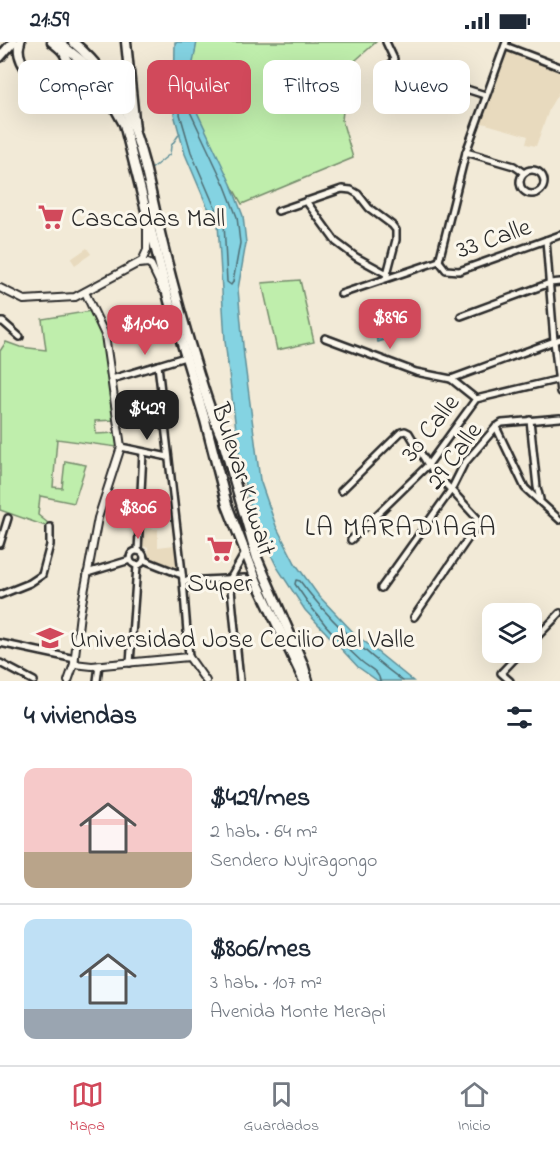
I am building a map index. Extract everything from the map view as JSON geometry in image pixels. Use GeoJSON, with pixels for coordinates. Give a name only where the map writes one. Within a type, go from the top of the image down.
{"type":"FeatureCollection","features":[{"type":"Feature","properties":{"kind":"main road"},"geometry":{"type":"LineString","coordinates":[[0,57],[13,42]]}},
{"type":"Feature","properties":{"kind":"main road"},"geometry":{"type":"LineString","coordinates":[[20,42],[18,52],[22,63],[40,80],[51,82],[62,77],[68,61],[63,51],[52,42]]}},
{"type":"Feature","properties":{"kind":"main road","name":"Bulevar Kuwait"},"geometry":{"type":"LineString","coordinates":[[58,42],[81,60]]}},
{"type":"Feature","properties":{"kind":"main road"},"geometry":{"type":"LineString","coordinates":[[64,42],[75,50],[81,60]]}},
{"type":"Feature","properties":{"kind":"main road","name":"Bulevar Kuwait"},"geometry":{"type":"LineString","coordinates":[[73,42],[111,82],[135,129],[145,189],[209,421],[221,485],[257,582],[300,665]]}},
{"type":"Feature","properties":{"kind":"main road"},"geometry":{"type":"LineString","coordinates":[[126,42],[135,129]]}},
{"type":"Feature","properties":{"kind":"main road","name":"Bulevar Kuwait"},"geometry":{"type":"LineString","coordinates":[[119,114],[140,165]]}},
{"type":"Feature","properties":{"kind":"main road","name":"Bulevar Kuwait"},"geometry":{"type":"LineString","coordinates":[[145,189],[146,214],[185,357],[209,421],[222,438],[266,583],[300,665]]}},
{"type":"Feature","properties":{"kind":"main road"},"geometry":{"type":"LineString","coordinates":[[209,421],[229,472],[227,478],[223,477],[209,421]]}},
{"type":"Feature","properties":{"kind":"main road"},"geometry":{"type":"LineString","coordinates":[[237,528],[226,489],[231,485],[235,489],[250,535]]}},
{"type":"Feature","properties":{"kind":"main road"},"geometry":{"type":"LineString","coordinates":[[300,665],[304,681]]}},
{"type":"Feature","properties":{"kind":"main road"},"geometry":{"type":"LineString","coordinates":[[300,665],[309,681]]}},
{"type":"Feature","properties":{"kind":"street"},"geometry":{"type":"LineString","coordinates":[[386,42],[394,60]]}},
{"type":"Feature","properties":{"kind":"street"},"geometry":{"type":"LineString","coordinates":[[439,261],[466,152],[505,44],[560,67]]}},
{"type":"Feature","properties":{"kind":"street"},"geometry":{"type":"LineString","coordinates":[[470,90],[485,95]]}},
{"type":"Feature","properties":{"kind":"street"},"geometry":{"type":"LineString","coordinates":[[466,152],[514,166],[524,173]]}},
{"type":"Feature","properties":{"kind":"street"},"geometry":{"type":"LineString","coordinates":[[532,170],[542,176],[544,184],[540,191],[529,194],[522,190],[520,183],[524,173],[532,170]]}},
{"type":"Feature","properties":{"kind":"street"},"geometry":{"type":"LineString","coordinates":[[278,211],[306,201],[342,189],[351,190],[396,230],[396,240],[387,276],[336,242],[306,201]]}},
{"type":"Feature","properties":{"kind":"street"},"geometry":{"type":"LineString","coordinates":[[0,288],[19,299],[30,301],[75,297],[85,292],[138,264],[145,257],[147,250],[146,214]]}},
{"type":"Feature","properties":{"kind":"street","name":"33 Calle"},"geometry":{"type":"LineString","coordinates":[[341,294],[387,276],[439,261],[446,270],[459,272],[560,235]]}},
{"type":"Feature","properties":{"kind":"street"},"geometry":{"type":"LineString","coordinates":[[546,240],[560,392]]}},
{"type":"Feature","properties":{"kind":"street"},"geometry":{"type":"LineString","coordinates":[[138,264],[151,265],[169,301]]}},
{"type":"Feature","properties":{"kind":"street"},"geometry":{"type":"LineString","coordinates":[[461,316],[550,283],[560,282]]}},
{"type":"Feature","properties":{"kind":"street"},"geometry":{"type":"LineString","coordinates":[[68,681],[75,662],[80,614],[98,519],[121,447],[105,335],[85,292]]}},
{"type":"Feature","properties":{"kind":"street"},"geometry":{"type":"LineString","coordinates":[[0,322],[20,337]]}},
{"type":"Feature","properties":{"kind":"street"},"geometry":{"type":"LineString","coordinates":[[325,338],[416,372],[451,379],[476,399]]}},
{"type":"Feature","properties":{"kind":"street"},"geometry":{"type":"LineString","coordinates":[[451,379],[557,340]]}},
{"type":"Feature","properties":{"kind":"street"},"geometry":{"type":"LineString","coordinates":[[112,379],[185,357]]}},
{"type":"Feature","properties":{"kind":"street"},"geometry":{"type":"LineString","coordinates":[[158,364],[183,578],[189,657],[206,681]]}},
{"type":"Feature","properties":{"kind":"street","name":"30 Calle"},"geometry":{"type":"LineString","coordinates":[[351,540],[428,465],[476,399],[559,379]]}},
{"type":"Feature","properties":{"kind":"street","name":"29 Calle"},"geometry":{"type":"LineString","coordinates":[[381,588],[451,490],[464,464],[496,427],[502,423],[560,418]]}},
{"type":"Feature","properties":{"kind":"street"},"geometry":{"type":"LineString","coordinates":[[530,420],[540,500]]}},
{"type":"Feature","properties":{"kind":"street"},"geometry":{"type":"LineString","coordinates":[[496,427],[525,488],[560,520]]}},
{"type":"Feature","properties":{"kind":"street"},"geometry":{"type":"LineString","coordinates":[[341,491],[401,432],[405,431],[409,433],[428,465],[477,518],[476,527],[414,617]]}},
{"type":"Feature","properties":{"kind":"street"},"geometry":{"type":"LineString","coordinates":[[121,447],[168,457]]}},
{"type":"Feature","properties":{"kind":"street"},"geometry":{"type":"LineString","coordinates":[[138,551],[143,452]]}},
{"type":"Feature","properties":{"kind":"street"},"geometry":{"type":"LineString","coordinates":[[525,488],[537,487]]}},
{"type":"Feature","properties":{"kind":"street"},"geometry":{"type":"LineString","coordinates":[[0,544],[8,518]]}},
{"type":"Feature","properties":{"kind":"street"},"geometry":{"type":"LineString","coordinates":[[0,595],[30,583],[42,575],[50,545],[50,527]]}},
{"type":"Feature","properties":{"kind":"street"},"geometry":{"type":"LineString","coordinates":[[137,566],[130,560],[131,554],[138,551]]}},
{"type":"Feature","properties":{"kind":"street"},"geometry":{"type":"LineString","coordinates":[[138,551],[143,553],[144,560]]}},
{"type":"Feature","properties":{"kind":"street"},"geometry":{"type":"LineString","coordinates":[[240,681],[230,579],[245,553]]}},
{"type":"Feature","properties":{"kind":"street"},"geometry":{"type":"LineString","coordinates":[[87,573],[130,560]]}},
{"type":"Feature","properties":{"kind":"street"},"geometry":{"type":"LineString","coordinates":[[144,560],[183,578],[245,578],[257,582]]}},
{"type":"Feature","properties":{"kind":"street"},"geometry":{"type":"LineString","coordinates":[[130,663],[137,566],[144,560]]}},
{"type":"Feature","properties":{"kind":"street"},"geometry":{"type":"LineString","coordinates":[[542,632],[560,614]]}},
{"type":"Feature","properties":{"kind":"street"},"geometry":{"type":"LineString","coordinates":[[0,643],[86,666],[189,657]]}},
{"type":"Feature","properties":{"kind":"street"},"geometry":{"type":"LineString","coordinates":[[0,663],[34,681]]}},
{"type":"Feature","properties":{"kind":"street"},"geometry":{"type":"LineString","coordinates":[[510,681],[501,673],[511,663]]}},
{"type":"Feature","properties":{"kind":"street"},"geometry":{"type":"LineString","coordinates":[[97,681],[99,664]]}},
{"type":"Feature","properties":{"kind":"shaded area"},"geometry":{"type":"Polygon","coordinates":[[[507,51],[514,51],[560,71],[560,90],[550,107],[536,146],[526,144],[528,136],[479,122],[507,51]]]}},
{"type":"Feature","properties":{"kind":"shaded area"},"geometry":{"type":"Polygon","coordinates":[[[87,248],[91,254],[75,265],[71,259],[87,248]]]}},
{"type":"Feature","properties":{"kind":"shaded area"},"geometry":{"type":"Polygon","coordinates":[[[144,528],[158,529],[158,547],[175,545],[177,565],[174,569],[149,558],[148,548],[143,546],[144,528]]]}},
{"type":"Feature","properties":{"kind":"green space"},"geometry":{"type":"Polygon","coordinates":[[[187,42],[376,42],[356,60],[263,60],[263,114],[343,114],[342,120],[353,158],[242,204],[202,134],[194,114],[251,114],[251,60],[188,60],[187,42]]]}},
{"type":"Feature","properties":{"kind":"green space"},"geometry":{"type":"Polygon","coordinates":[[[300,280],[314,342],[277,350],[262,283],[300,280]]]}},
{"type":"Feature","properties":{"kind":"green space"},"geometry":{"type":"Polygon","coordinates":[[[91,311],[102,331],[115,420],[95,421],[96,434],[116,433],[117,447],[57,439],[53,487],[62,488],[65,461],[86,465],[74,503],[40,496],[38,515],[48,523],[48,527],[0,510],[0,351],[6,342],[20,347],[46,350],[42,319],[91,311]]]}},
{"type":"Feature","properties":{"kind":"water"},"geometry":{"type":"Polygon","coordinates":[[[175,42],[197,42],[194,60],[175,60],[175,42]]]}},
{"type":"Feature","properties":{"kind":"water"},"geometry":{"type":"Polygon","coordinates":[[[174,114],[198,114],[231,184],[243,216],[246,243],[238,289],[244,357],[260,480],[276,526],[295,563],[318,595],[354,633],[413,681],[378,681],[358,667],[305,610],[277,567],[254,520],[241,469],[225,341],[218,223],[207,206],[185,154],[174,114]]]}},
{"type":"Feature","properties":{"kind":"water"},"geometry":{"type":"Polygon","coordinates":[[[382,320],[391,338],[378,342],[370,323],[382,320]]]}},
{"type":"Feature","properties":{"kind":"waterway"},"geometry":{"type":"LineString","coordinates":[[150,170],[170,154],[171,146],[180,133]]}},
{"type":"Feature","properties":{"kind":"place","name":"Cascadas Mall"},"geometry":{"type":"Point","coordinates":[51,217]}},
{"type":"Feature","properties":{"kind":"place","name":"Super"},"geometry":{"type":"Point","coordinates":[220,549]}},
{"type":"Feature","properties":{"kind":"place","name":"Universidad Jose Cecilio del Valle"},"geometry":{"type":"Point","coordinates":[50,638]}},
{"type":"Feature","properties":{"kind":"district","name":"LA MARADIAGA"},"geometry":{"type":"Point","coordinates":[401,526]}}]}
